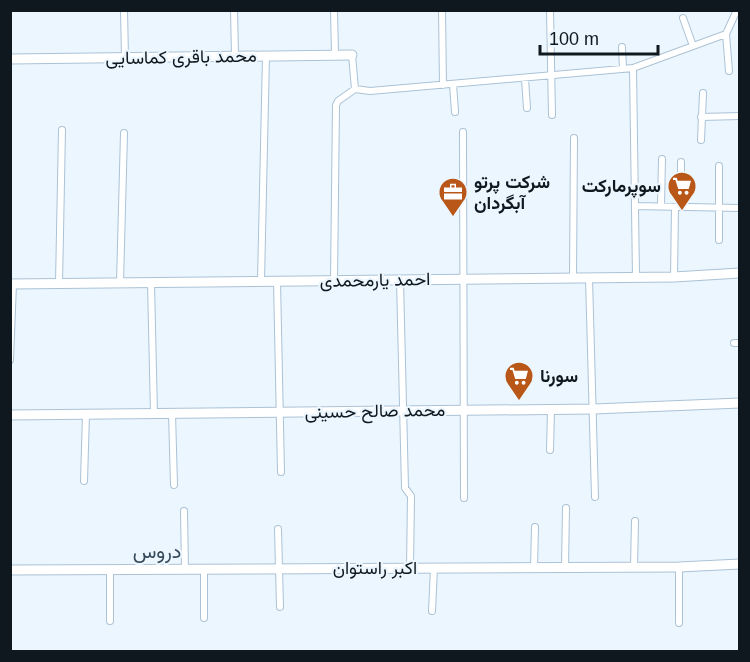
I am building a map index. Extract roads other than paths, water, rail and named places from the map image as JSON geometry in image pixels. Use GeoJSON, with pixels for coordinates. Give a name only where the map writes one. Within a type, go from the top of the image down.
{"type":"FeatureCollection","features":[{"type":"Feature","properties":{"kind":"street"},"geometry":{"type":"LineString","coordinates":[[124,10],[125,58]]}},
{"type":"Feature","properties":{"kind":"street"},"geometry":{"type":"LineString","coordinates":[[234,10],[235,56]]}},
{"type":"Feature","properties":{"kind":"street"},"geometry":{"type":"LineString","coordinates":[[334,10],[335,55]]}},
{"type":"Feature","properties":{"kind":"street"},"geometry":{"type":"LineString","coordinates":[[442,10],[443,85]]}},
{"type":"Feature","properties":{"kind":"street"},"geometry":{"type":"LineString","coordinates":[[550,10],[552,115]]}},
{"type":"Feature","properties":{"kind":"street"},"geometry":{"type":"LineString","coordinates":[[729,71],[726,34],[736,11]]}},
{"type":"Feature","properties":{"kind":"street"},"geometry":{"type":"LineString","coordinates":[[683,18],[693,46]]}},
{"type":"Feature","properties":{"kind":"street"},"geometry":{"type":"LineString","coordinates":[[334,280],[336,105],[355,89],[370,91],[633,68],[726,34]]}},
{"type":"Feature","properties":{"kind":"street"},"geometry":{"type":"LineString","coordinates":[[622,47],[623,69]]}},
{"type":"Feature","properties":{"kind":"street"},"geometry":{"type":"LineString","coordinates":[[352,55],[355,89]]}},
{"type":"Feature","properties":{"kind":"street","name":"محمد باقری کماسایی"},"geometry":{"type":"LineString","coordinates":[[10,59],[352,55]]}},
{"type":"Feature","properties":{"kind":"street"},"geometry":{"type":"LineString","coordinates":[[261,281],[266,56]]}},
{"type":"Feature","properties":{"kind":"street"},"geometry":{"type":"LineString","coordinates":[[633,68],[636,278]]}},
{"type":"Feature","properties":{"kind":"street"},"geometry":{"type":"LineString","coordinates":[[525,79],[527,108]]}},
{"type":"Feature","properties":{"kind":"street"},"geometry":{"type":"LineString","coordinates":[[453,84],[455,112]]}},
{"type":"Feature","properties":{"kind":"street"},"geometry":{"type":"LineString","coordinates":[[701,140],[703,93]]}},
{"type":"Feature","properties":{"kind":"street"},"geometry":{"type":"LineString","coordinates":[[701,117],[740,116]]}},
{"type":"Feature","properties":{"kind":"street"},"geometry":{"type":"LineString","coordinates":[[59,284],[62,130]]}},
{"type":"Feature","properties":{"kind":"street"},"geometry":{"type":"LineString","coordinates":[[463,132],[464,498]]}},
{"type":"Feature","properties":{"kind":"street"},"geometry":{"type":"LineString","coordinates":[[120,283],[124,133]]}},
{"type":"Feature","properties":{"kind":"street"},"geometry":{"type":"LineString","coordinates":[[573,278],[574,138]]}},
{"type":"Feature","properties":{"kind":"street"},"geometry":{"type":"LineString","coordinates":[[661,207],[662,159]]}},
{"type":"Feature","properties":{"kind":"street"},"geometry":{"type":"LineString","coordinates":[[674,277],[681,162]]}},
{"type":"Feature","properties":{"kind":"street"},"geometry":{"type":"LineString","coordinates":[[719,166],[719,240]]}},
{"type":"Feature","properties":{"kind":"street"},"geometry":{"type":"LineString","coordinates":[[635,206],[740,208]]}},
{"type":"Feature","properties":{"kind":"street","name":"احمد یارمحمدی"},"geometry":{"type":"LineString","coordinates":[[12,284],[636,278],[740,273]]}},
{"type":"Feature","properties":{"kind":"street"},"geometry":{"type":"LineString","coordinates":[[589,278],[595,497]]}},
{"type":"Feature","properties":{"kind":"street"},"geometry":{"type":"LineString","coordinates":[[400,280],[405,411],[405,488],[411,496],[410,568]]}},
{"type":"Feature","properties":{"kind":"street"},"geometry":{"type":"LineString","coordinates":[[277,281],[281,472]]}},
{"type":"Feature","properties":{"kind":"street"},"geometry":{"type":"LineString","coordinates":[[151,283],[154,414]]}},
{"type":"Feature","properties":{"kind":"street"},"geometry":{"type":"LineString","coordinates":[[10,360],[12,284]]}},
{"type":"Feature","properties":{"kind":"street","name":"محمد صالح حسینی"},"geometry":{"type":"LineString","coordinates":[[10,415],[551,410],[740,403]]}},
{"type":"Feature","properties":{"kind":"street"},"geometry":{"type":"LineString","coordinates":[[549,450],[551,410]]}},
{"type":"Feature","properties":{"kind":"street"},"geometry":{"type":"LineString","coordinates":[[172,413],[174,485]]}},
{"type":"Feature","properties":{"kind":"street"},"geometry":{"type":"LineString","coordinates":[[84,482],[86,414]]}},
{"type":"Feature","properties":{"kind":"street"},"geometry":{"type":"LineString","coordinates":[[565,567],[566,508]]}},
{"type":"Feature","properties":{"kind":"street"},"geometry":{"type":"LineString","coordinates":[[184,511],[185,568]]}},
{"type":"Feature","properties":{"kind":"street"},"geometry":{"type":"LineString","coordinates":[[634,567],[635,521]]}},
{"type":"Feature","properties":{"kind":"street"},"geometry":{"type":"LineString","coordinates":[[534,567],[535,527]]}},
{"type":"Feature","properties":{"kind":"street"},"geometry":{"type":"LineString","coordinates":[[278,529],[280,607]]}},
{"type":"Feature","properties":{"kind":"street","name":"اکبر راستوان"},"geometry":{"type":"LineString","coordinates":[[10,570],[679,567],[740,564]]}},
{"type":"Feature","properties":{"kind":"street"},"geometry":{"type":"LineString","coordinates":[[679,567],[680,623]]}},
{"type":"Feature","properties":{"kind":"street"},"geometry":{"type":"LineString","coordinates":[[204,568],[204,618]]}},
{"type":"Feature","properties":{"kind":"street"},"geometry":{"type":"LineString","coordinates":[[432,611],[434,568]]}},
{"type":"Feature","properties":{"kind":"street"},"geometry":{"type":"LineString","coordinates":[[110,569],[110,621]]}},
{"type":"Feature","properties":{"kind":"place","name":"سوپرمارکت"},"geometry":{"type":"Point","coordinates":[682,212]}},
{"type":"Feature","properties":{"kind":"place","name":"شرکت پرتو آبگردان"},"geometry":{"type":"Point","coordinates":[453,218]}},
{"type":"Feature","properties":{"kind":"place","name":"سورنا"},"geometry":{"type":"Point","coordinates":[519,402]}},
{"type":"Feature","properties":{"kind":"district","name":"دروس"},"geometry":{"type":"Point","coordinates":[157,551]}}]}
